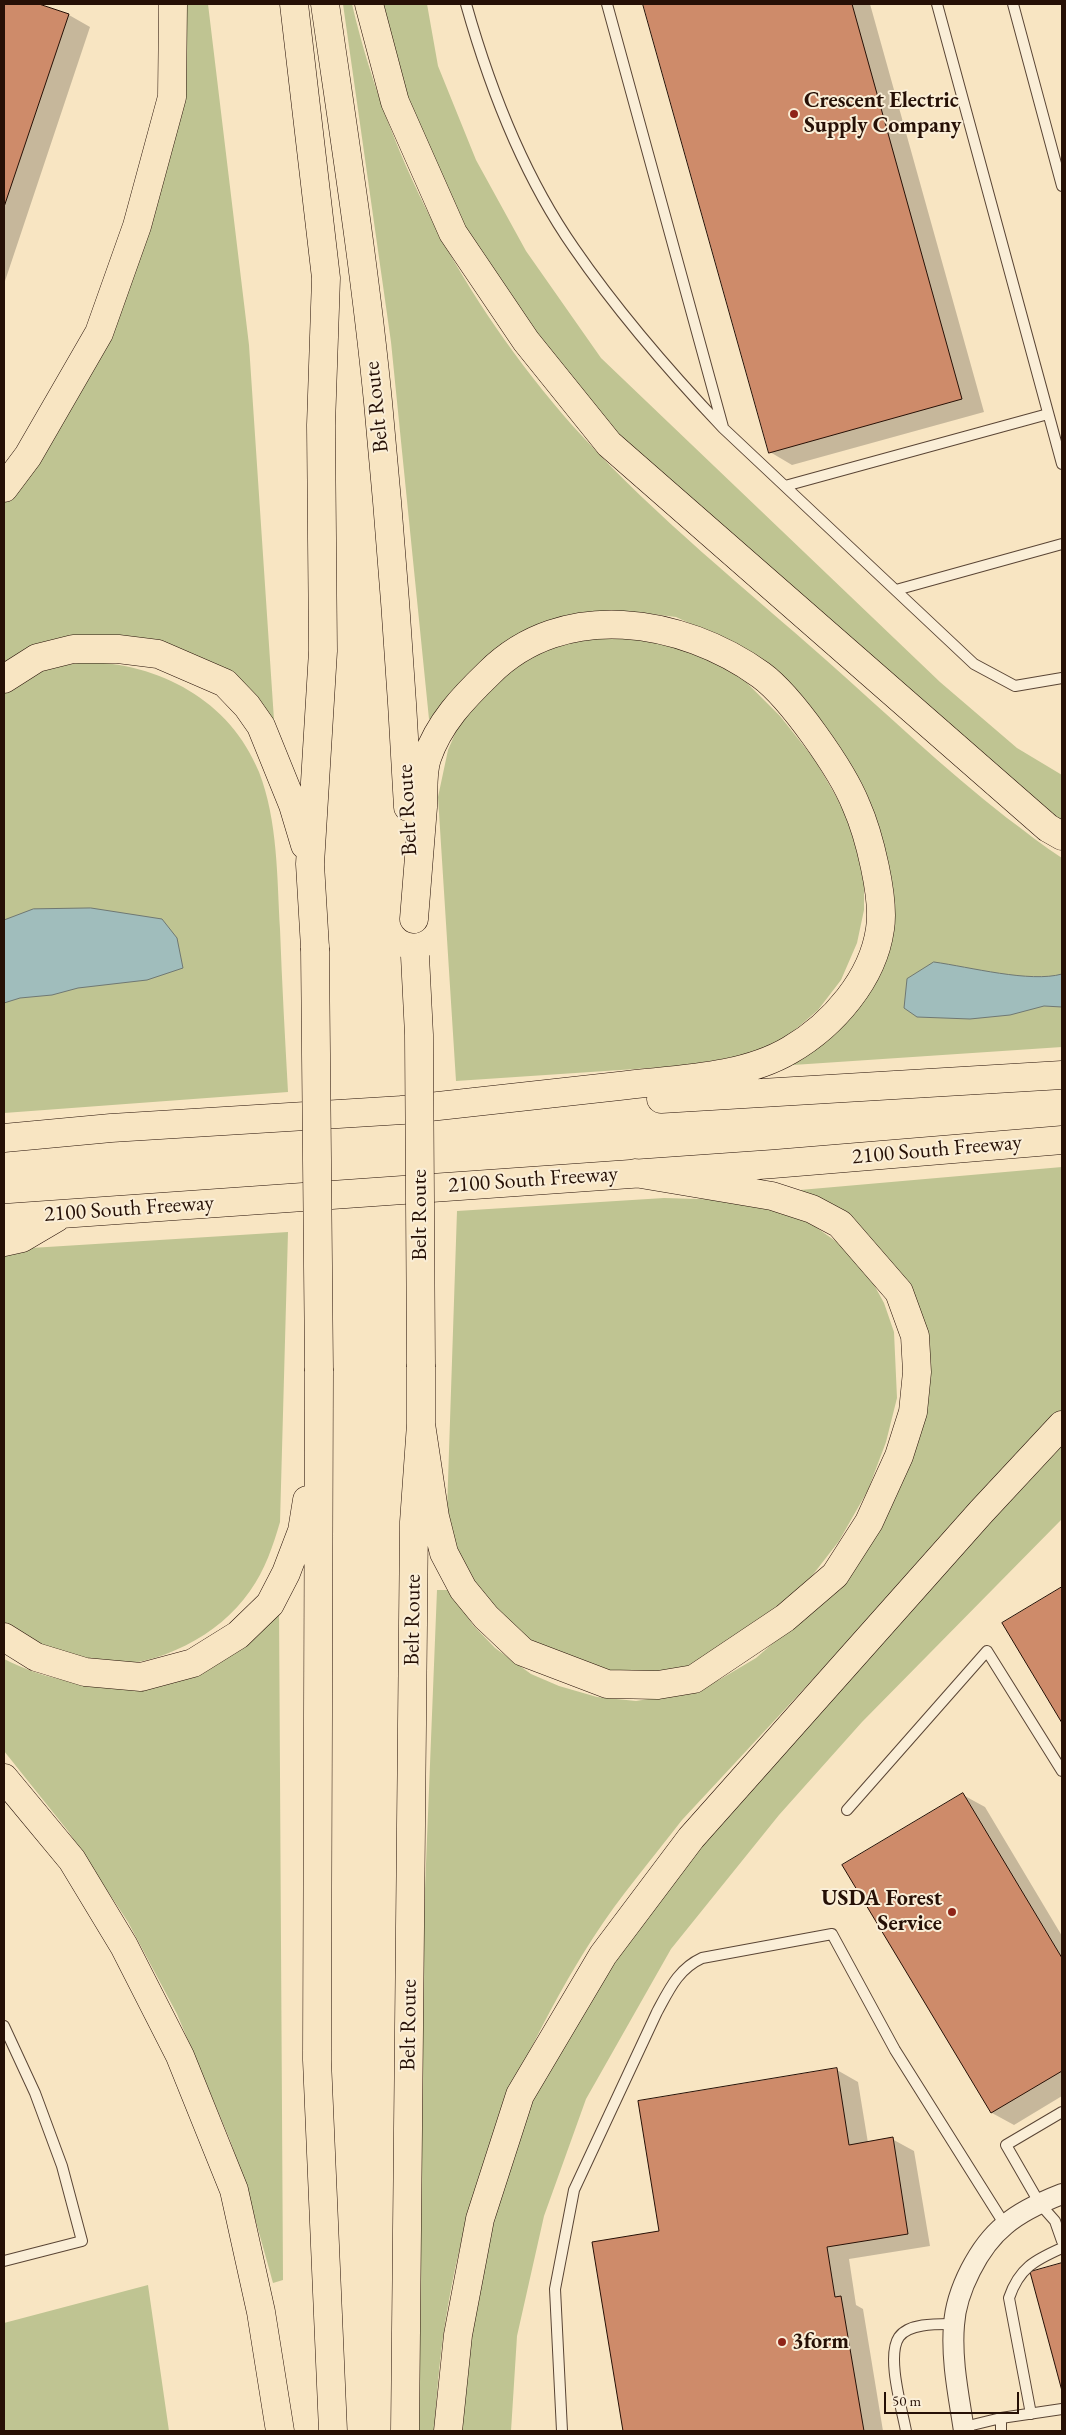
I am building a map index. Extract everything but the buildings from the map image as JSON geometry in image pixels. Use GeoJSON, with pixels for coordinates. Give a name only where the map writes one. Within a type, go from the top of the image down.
{"type":"FeatureCollection","features":[{"type":"Feature","properties":{"kind":"highway"},"geometry":{"type":"LineString","coordinates":[[4,488],[28,456],[99,334],[137,226],[172,97],[173,4]]}},
{"type":"Feature","properties":{"kind":"highway"},"geometry":{"type":"LineString","coordinates":[[294,4],[326,278],[321,425],[323,651],[310,864],[315,948],[319,1371],[317,2060],[333,2431]]}},
{"type":"Feature","properties":{"kind":"highway","name":"Belt Route"},"geometry":{"type":"LineString","coordinates":[[325,4],[358,236],[378,401],[395,598],[419,1035],[421,1424],[414,1522],[404,2431]]}},
{"type":"Feature","properties":{"kind":"highway"},"geometry":{"type":"LineString","coordinates":[[369,4],[395,102],[453,233],[526,341],[609,444],[1048,828],[1062,836]]}},
{"type":"Feature","properties":{"kind":"highway"},"geometry":{"type":"LineString","coordinates":[[402,1110],[729,1073],[788,1052],[817,1032],[858,986],[872,956],[881,927],[878,885],[870,849],[856,804],[830,758],[800,718],[763,677],[726,654],[684,635],[637,626],[592,625],[551,632],[505,657],[447,717],[426,760],[414,919]]}},
{"type":"Feature","properties":{"kind":"highway"},"geometry":{"type":"LineString","coordinates":[[4,679],[37,658],[73,649],[118,649],[158,654],[225,683],[248,706],[261,726],[293,805],[310,864]]}},
{"type":"Feature","properties":{"kind":"highway"},"geometry":{"type":"LineString","coordinates":[[4,1138],[111,1128],[402,1110],[566,1106],[768,1091],[1062,1075]]}},
{"type":"Feature","properties":{"kind":"highway"},"geometry":{"type":"LineString","coordinates":[[4,1124],[111,1128]]}},
{"type":"Feature","properties":{"kind":"highway","name":"2100 South Freeway"},"geometry":{"type":"LineString","coordinates":[[4,1218],[782,1163],[1062,1140]]}},
{"type":"Feature","properties":{"kind":"highway"},"geometry":{"type":"LineString","coordinates":[[421,1424],[434,1517],[444,1554],[463,1589],[486,1617],[523,1652],[607,1684],[658,1685],[694,1679],[785,1618],[834,1574],[869,1522],[899,1456],[913,1412],[917,1372],[915,1336],[899,1292],[840,1224],[812,1209],[772,1196],[635,1173]]}},
{"type":"Feature","properties":{"kind":"highway"},"geometry":{"type":"LineString","coordinates":[[4,1242],[22,1238],[63,1214]]}},
{"type":"Feature","properties":{"kind":"highway"},"geometry":{"type":"LineString","coordinates":[[448,2431],[458,2335],[480,2219],[520,2095],[603,1955],[691,1838],[974,1520],[1062,1425]]}},
{"type":"Feature","properties":{"kind":"highway"},"geometry":{"type":"LineString","coordinates":[[4,1637],[36,1657],[85,1672],[141,1677],[193,1663],[238,1635],[270,1604],[286,1573],[302,1531],[319,1427]]}},
{"type":"Feature","properties":{"kind":"highway"},"geometry":{"type":"LineString","coordinates":[[4,1778],[72,1860],[124,1946],[180,2056],[234,2190],[260,2312],[280,2431]]}},
{"type":"Feature","properties":{"kind":"street"},"geometry":{"type":"LineString","coordinates":[[964,2429],[955,2370],[954,2324],[965,2281],[977,2258],[1005,2225],[1040,2204],[1062,2194]]}},
{"type":"Feature","properties":{"kind":"lane"},"geometry":{"type":"LineString","coordinates":[[466,4],[496,99],[522,156],[573,246],[604,290],[685,387],[723,428],[974,664],[1015,686],[1062,678]]}},
{"type":"Feature","properties":{"kind":"lane"},"geometry":{"type":"LineString","coordinates":[[607,4],[723,428]]}},
{"type":"Feature","properties":{"kind":"lane"},"geometry":{"type":"LineString","coordinates":[[936,4],[1062,464]]}},
{"type":"Feature","properties":{"kind":"lane"},"geometry":{"type":"LineString","coordinates":[[1013,4],[1062,186]]}},
{"type":"Feature","properties":{"kind":"lane"},"geometry":{"type":"LineString","coordinates":[[785,486],[1048,414]]}},
{"type":"Feature","properties":{"kind":"lane"},"geometry":{"type":"LineString","coordinates":[[896,590],[1062,544]]}},
{"type":"Feature","properties":{"kind":"lane"},"geometry":{"type":"LineString","coordinates":[[847,1810],[987,1651],[1062,1771]]}},
{"type":"Feature","properties":{"kind":"lane"},"geometry":{"type":"LineString","coordinates":[[562,2431],[555,2289],[574,2190],[594,2144],[622,2092],[657,2012],[682,1970],[689,1964],[702,1958],[832,1934],[895,2050],[1005,2225]]}},
{"type":"Feature","properties":{"kind":"lane"},"geometry":{"type":"LineString","coordinates":[[4,2026],[35,2093],[62,2166],[82,2241],[4,2258]]}},
{"type":"Feature","properties":{"kind":"lane"},"geometry":{"type":"LineString","coordinates":[[1062,2112],[1006,2145],[1040,2204],[1055,2221],[1062,2241]]}},
{"type":"Feature","properties":{"kind":"lane"},"geometry":{"type":"LineString","coordinates":[[1031,2414],[1009,2298],[1013,2286],[1033,2261],[1062,2248]]}},
{"type":"Feature","properties":{"kind":"lane"},"geometry":{"type":"LineString","coordinates":[[906,2431],[893,2354],[899,2336],[913,2328],[954,2324]]}},
{"type":"Feature","properties":{"kind":"lane"},"geometry":{"type":"LineString","coordinates":[[964,2429],[1001,2418],[1062,2409]]}},
{"type":"Feature","properties":{"kind":"lane"},"geometry":{"type":"LineString","coordinates":[[1001,2418],[1001,2431]]}},
{"type":"Feature","properties":{"kind":"green space"},"geometry":{"type":"Polygon","coordinates":[[[185,4],[208,4],[249,345],[274,720],[262,721],[166,654],[4,663],[4,493],[107,317],[185,4]]]}},
{"type":"Feature","properties":{"kind":"green space"},"geometry":{"type":"Polygon","coordinates":[[[343,4],[352,4],[368,64],[388,123],[412,180],[440,235],[471,289],[505,340],[542,390],[611,467],[702,552],[961,780],[1007,818],[1062,858],[1062,1047],[778,1066],[860,988],[880,845],[728,641],[676,617],[626,611],[589,613],[441,718],[429,719],[391,342],[343,4]]]}},
{"type":"Feature","properties":{"kind":"green space"},"geometry":{"type":"Polygon","coordinates":[[[373,4],[427,4],[438,66],[476,160],[526,251],[601,358],[940,682],[1017,748],[1062,775],[1062,830],[570,392],[445,205],[373,4]]]}},
{"type":"Feature","properties":{"kind":"green space"},"geometry":{"type":"Polygon","coordinates":[[[582,636],[683,642],[741,677],[780,716],[815,760],[845,812],[857,841],[864,878],[864,910],[857,943],[841,980],[818,1010],[789,1035],[752,1054],[680,1066],[456,1081],[438,797],[448,750],[461,720],[514,664],[582,636]]]}},
{"type":"Feature","properties":{"kind":"green space"},"geometry":{"type":"Polygon","coordinates":[[[85,662],[113,664],[139,669],[165,678],[189,690],[211,706],[230,725],[246,747],[259,772],[270,810],[276,850],[288,1092],[4,1113],[4,686],[53,667],[85,662]]]}},
{"type":"Feature","properties":{"kind":"green space"},"geometry":{"type":"Polygon","coordinates":[[[1062,1167],[1062,1411],[682,1820],[603,1922],[559,1995],[529,2053],[503,2113],[481,2174],[463,2236],[449,2300],[440,2365],[435,2431],[419,2431],[419,2038],[437,1590],[450,1590],[473,1625],[495,1648],[531,1674],[559,1686],[597,1697],[636,1701],[685,1693],[719,1680],[756,1658],[803,1617],[896,1478],[917,1324],[820,1199],[800,1190],[1062,1167]]]}},
{"type":"Feature","properties":{"kind":"green space"},"geometry":{"type":"Polygon","coordinates":[[[664,1198],[730,1200],[771,1205],[803,1218],[841,1245],[867,1272],[884,1303],[894,1332],[897,1398],[886,1442],[868,1490],[839,1541],[808,1581],[776,1614],[707,1663],[628,1680],[548,1659],[487,1611],[452,1540],[447,1511],[457,1211],[664,1198]]]}},
{"type":"Feature","properties":{"kind":"green space"},"geometry":{"type":"Polygon","coordinates":[[[288,1232],[280,1522],[268,1558],[250,1591],[217,1626],[196,1640],[174,1651],[151,1659],[127,1664],[103,1666],[79,1664],[4,1636],[4,1253],[15,1249],[288,1232]]]}},
{"type":"Feature","properties":{"kind":"green space"},"geometry":{"type":"Polygon","coordinates":[[[1062,1440],[1062,1519],[862,1722],[779,1815],[671,1949],[586,2099],[544,2216],[517,2336],[511,2431],[455,2431],[476,2266],[531,2095],[681,1855],[1062,1440]]]}},
{"type":"Feature","properties":{"kind":"green space"},"geometry":{"type":"Polygon","coordinates":[[[279,1607],[283,2280],[273,2283],[248,2193],[230,2140],[177,2014],[128,1922],[68,1831],[4,1751],[4,1659],[31,1671],[58,1679],[71,1682],[115,1685],[279,1607]]]}},
{"type":"Feature","properties":{"kind":"green space"},"geometry":{"type":"Polygon","coordinates":[[[148,2285],[169,2431],[4,2431],[4,2323],[148,2285]]]}},
{"type":"Feature","properties":{"kind":"water"},"geometry":{"type":"Polygon","coordinates":[[[91,908],[162,919],[177,938],[183,968],[147,980],[78,988],[52,995],[20,998],[4,1003],[4,920],[33,909],[91,908]]]}},
{"type":"Feature","properties":{"kind":"water"},"geometry":{"type":"Polygon","coordinates":[[[934,962],[1034,977],[1062,974],[1062,1007],[1044,1006],[1010,1015],[970,1019],[917,1017],[904,1008],[907,979],[934,962]]]}},
{"type":"Feature","properties":{"kind":"place","name":"Crescent Electric Supply Company"},"geometry":{"type":"Point","coordinates":[794,114]}},
{"type":"Feature","properties":{"kind":"place","name":"USDA Forest Service"},"geometry":{"type":"Point","coordinates":[952,1912]}},
{"type":"Feature","properties":{"kind":"place","name":"3form"},"geometry":{"type":"Point","coordinates":[782,2342]}}]}
